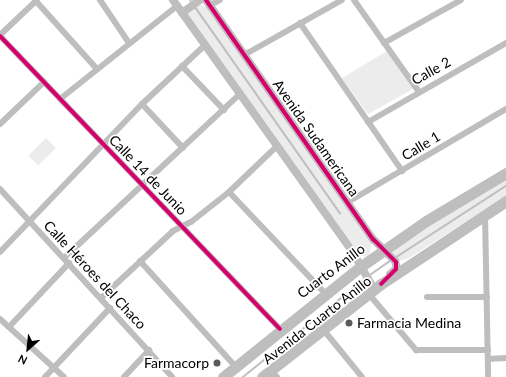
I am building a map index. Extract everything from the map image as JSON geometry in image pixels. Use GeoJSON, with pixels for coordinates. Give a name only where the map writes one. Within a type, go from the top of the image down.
{"type":"FeatureCollection","features":[{"type":"Feature","properties":{"kind":"highway","name":"Cuarto Anillo"},"geometry":{"type":"LineString","coordinates":[[223,377],[325,293],[362,271],[506,173]]}},
{"type":"Feature","properties":{"kind":"highway","name":"Avenida Cuarto Anillo"},"geometry":{"type":"LineString","coordinates":[[270,375],[322,328],[373,288],[506,201]]}},
{"type":"Feature","properties":{"kind":"street"},"geometry":{"type":"LineString","coordinates":[[0,36],[35,0],[97,68]]}},
{"type":"Feature","properties":{"kind":"street"},"geometry":{"type":"LineString","coordinates":[[100,0],[129,44]]}},
{"type":"Feature","properties":{"kind":"street"},"geometry":{"type":"LineString","coordinates":[[182,13],[200,0]]}},
{"type":"Feature","properties":{"kind":"street"},"geometry":{"type":"LineString","coordinates":[[208,3],[220,0]]}},
{"type":"Feature","properties":{"kind":"street"},"geometry":{"type":"LineString","coordinates":[[244,54],[342,0]]}},
{"type":"Feature","properties":{"kind":"street"},"geometry":{"type":"LineString","coordinates":[[354,0],[419,92]]}},
{"type":"Feature","properties":{"kind":"street"},"geometry":{"type":"LineString","coordinates":[[384,44],[461,0]]}},
{"type":"Feature","properties":{"kind":"street"},"geometry":{"type":"LineString","coordinates":[[60,99],[129,44],[175,3],[277,146],[416,350],[488,350]]}},
{"type":"Feature","properties":{"kind":"street","name":"Avenida Sudamericana"},"geometry":{"type":"LineString","coordinates":[[208,3],[348,202],[397,264],[373,288]]}},
{"type":"Feature","properties":{"kind":"street"},"geometry":{"type":"LineString","coordinates":[[300,23],[402,171]]}},
{"type":"Feature","properties":{"kind":"street","name":"Calle 14 de Junio"},"geometry":{"type":"LineString","coordinates":[[0,36],[280,329]]}},
{"type":"Feature","properties":{"kind":"street","name":"Calle 2"},"geometry":{"type":"LineString","coordinates":[[368,122],[506,43]]}},
{"type":"Feature","properties":{"kind":"street"},"geometry":{"type":"LineString","coordinates":[[0,252],[142,104],[204,45]]}},
{"type":"Feature","properties":{"kind":"street"},"geometry":{"type":"LineString","coordinates":[[182,66],[224,110]]}},
{"type":"Feature","properties":{"kind":"street"},"geometry":{"type":"LineString","coordinates":[[0,124],[44,82]]}},
{"type":"Feature","properties":{"kind":"street"},"geometry":{"type":"LineString","coordinates":[[64,258],[240,94]]}},
{"type":"Feature","properties":{"kind":"street"},"geometry":{"type":"LineString","coordinates":[[142,104],[183,148]]}},
{"type":"Feature","properties":{"kind":"street","name":"Calle 1"},"geometry":{"type":"LineString","coordinates":[[348,202],[506,109]]}},
{"type":"Feature","properties":{"kind":"street"},"geometry":{"type":"LineString","coordinates":[[101,298],[140,261],[182,226],[229,192],[277,146]]}},
{"type":"Feature","properties":{"kind":"street","name":"Calle Héroes del Chaco"},"geometry":{"type":"LineString","coordinates":[[0,189],[149,350],[172,377]]}},
{"type":"Feature","properties":{"kind":"street"},"geometry":{"type":"LineString","coordinates":[[229,192],[325,293]]}},
{"type":"Feature","properties":{"kind":"street"},"geometry":{"type":"LineString","coordinates":[[485,214],[488,377]]}},
{"type":"Feature","properties":{"kind":"street"},"geometry":{"type":"LineString","coordinates":[[140,261],[235,366]]}},
{"type":"Feature","properties":{"kind":"street"},"geometry":{"type":"LineString","coordinates":[[9,327],[69,263]]}},
{"type":"Feature","properties":{"kind":"street"},"geometry":{"type":"LineString","coordinates":[[427,297],[487,297]]}},
{"type":"Feature","properties":{"kind":"street"},"geometry":{"type":"LineString","coordinates":[[45,377],[110,308]]}},
{"type":"Feature","properties":{"kind":"street"},"geometry":{"type":"LineString","coordinates":[[0,319],[64,377]]}},
{"type":"Feature","properties":{"kind":"street"},"geometry":{"type":"LineString","coordinates":[[322,328],[362,377]]}},
{"type":"Feature","properties":{"kind":"street"},"geometry":{"type":"LineString","coordinates":[[124,377],[149,350]]}},
{"type":"Feature","properties":{"kind":"street"},"geometry":{"type":"LineString","coordinates":[[488,359],[506,358]]}},
{"type":"Feature","properties":{"kind":"shaded area"},"geometry":{"type":"Polygon","coordinates":[[[199,5],[206,7],[371,244],[370,254],[366,257],[360,255],[187,16],[188,12],[199,5]]]}},
{"type":"Feature","properties":{"kind":"shaded area"},"geometry":{"type":"Polygon","coordinates":[[[387,51],[413,89],[368,114],[342,78],[387,51]]]}},
{"type":"Feature","properties":{"kind":"shaded area"},"geometry":{"type":"Polygon","coordinates":[[[46,138],[56,148],[38,166],[28,156],[46,138]]]}},
{"type":"Feature","properties":{"kind":"shaded area"},"geometry":{"type":"Polygon","coordinates":[[[506,179],[506,196],[409,258],[399,261],[392,251],[396,245],[506,179]]]}},
{"type":"Feature","properties":{"kind":"waterway"},"geometry":{"type":"LineString","coordinates":[[196,8],[340,213]]}},
{"type":"Feature","properties":{"kind":"waterway"},"geometry":{"type":"LineString","coordinates":[[395,258],[506,186]]}},
{"type":"Feature","properties":{"kind":"waterway"},"geometry":{"type":"LineString","coordinates":[[370,275],[390,261]]}},
{"type":"Feature","properties":{"kind":"waterway"},"geometry":{"type":"LineString","coordinates":[[243,377],[366,278]]}},
{"type":"Feature","properties":{"kind":"cycle path"},"geometry":{"type":"LineString","coordinates":[[206,0],[373,239],[396,262],[396,269],[381,284]]}},
{"type":"Feature","properties":{"kind":"cycle path"},"geometry":{"type":"LineString","coordinates":[[0,36],[280,329]]}},
{"type":"Feature","properties":{"kind":"place","name":"Farmacia Medina"},"geometry":{"type":"Point","coordinates":[349,323]}},
{"type":"Feature","properties":{"kind":"place","name":"Farmacorp"},"geometry":{"type":"Point","coordinates":[217,363]}}]}
